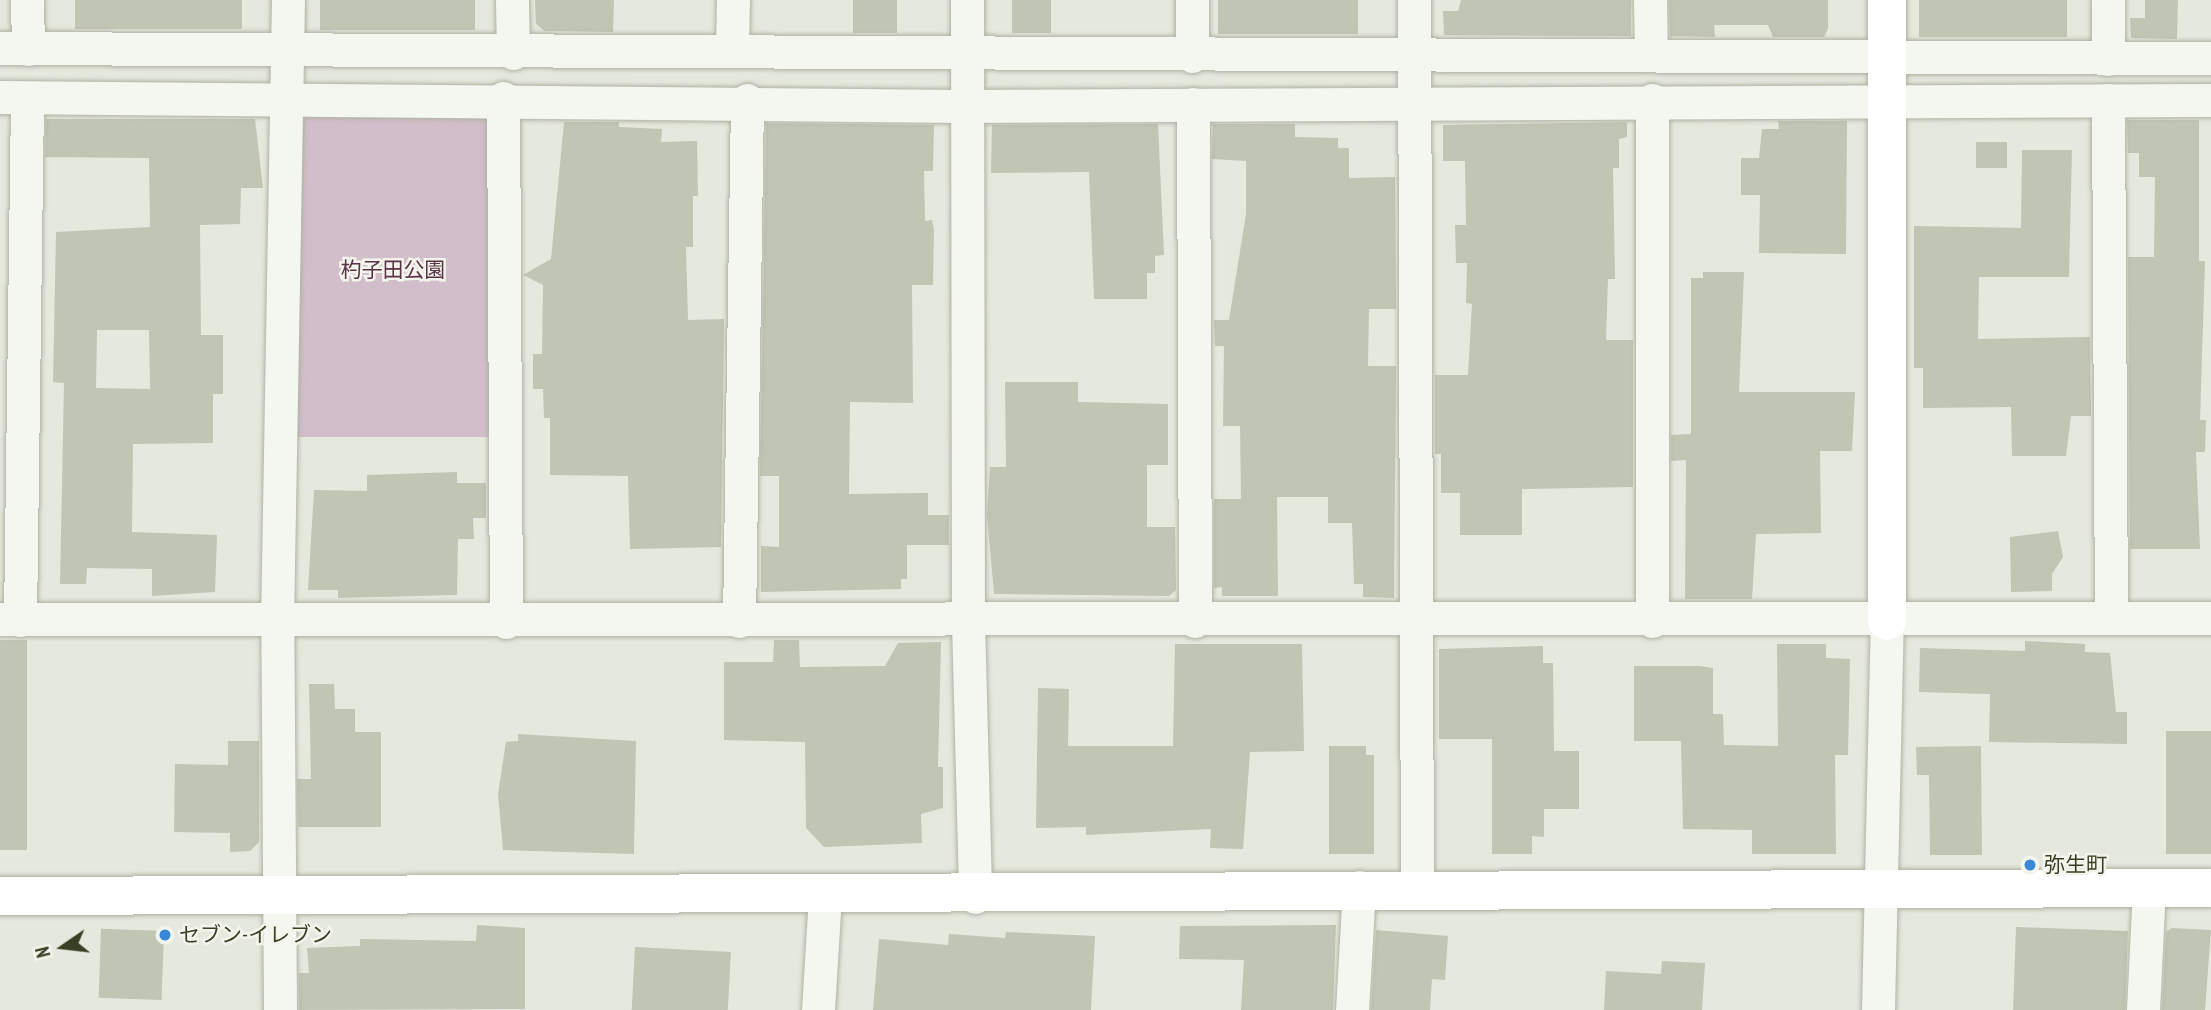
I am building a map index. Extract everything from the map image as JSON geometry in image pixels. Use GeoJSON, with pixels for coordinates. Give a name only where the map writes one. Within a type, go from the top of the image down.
{"type":"FeatureCollection","features":[{"type":"Feature","properties":{"kind":"street"},"geometry":{"type":"LineString","coordinates":[[27,0],[14,48],[513,53],[732,47],[966,57],[1887,55],[2211,58]]}},
{"type":"Feature","properties":{"kind":"street"},"geometry":{"type":"LineString","coordinates":[[280,1010],[276,894],[277,623],[288,0]]}},
{"type":"Feature","properties":{"kind":"street"},"geometry":{"type":"LineString","coordinates":[[512,0],[513,53]]}},
{"type":"Feature","properties":{"kind":"street"},"geometry":{"type":"LineString","coordinates":[[732,47],[733,0]]}},
{"type":"Feature","properties":{"kind":"street"},"geometry":{"type":"LineString","coordinates":[[967,0],[964,106],[968,621],[975,897]]}},
{"type":"Feature","properties":{"kind":"street"},"geometry":{"type":"LineString","coordinates":[[1192,0],[1192,56]]}},
{"type":"Feature","properties":{"kind":"street"},"geometry":{"type":"LineString","coordinates":[[1414,0],[1417,887]]}},
{"type":"Feature","properties":{"kind":"street"},"geometry":{"type":"LineString","coordinates":[[1650,0],[1651,55]]}},
{"type":"Feature","properties":{"kind":"street"},"geometry":{"type":"LineString","coordinates":[[1878,1010],[1884,887],[1887,621],[1887,0]]}},
{"type":"Feature","properties":{"kind":"street"},"geometry":{"type":"LineString","coordinates":[[2108,0],[2108,59]]}},
{"type":"Feature","properties":{"kind":"street"},"geometry":{"type":"LineString","coordinates":[[2211,100],[1886,97],[964,106],[747,100],[13,98],[10,620],[277,623],[1887,621],[2211,618]]}},
{"type":"Feature","properties":{"kind":"street"},"geometry":{"type":"LineString","coordinates":[[503,99],[506,622]]}},
{"type":"Feature","properties":{"kind":"street"},"geometry":{"type":"LineString","coordinates":[[739,621],[747,100]]}},
{"type":"Feature","properties":{"kind":"street"},"geometry":{"type":"LineString","coordinates":[[1652,100],[1652,621]]}},
{"type":"Feature","properties":{"kind":"street"},"geometry":{"type":"LineString","coordinates":[[2108,100],[2111,618]]}},
{"type":"Feature","properties":{"kind":"street"},"geometry":{"type":"LineString","coordinates":[[1192,104],[1195,621]]}},
{"type":"Feature","properties":{"kind":"street"},"geometry":{"type":"LineString","coordinates":[[1352,1010],[1359,887]]}},
{"type":"Feature","properties":{"kind":"street"},"geometry":{"type":"LineString","coordinates":[[0,896],[825,894],[975,897],[1359,887],[2211,888]]}},
{"type":"Feature","properties":{"kind":"street"},"geometry":{"type":"LineString","coordinates":[[2143,1010],[2149,888]]}},
{"type":"Feature","properties":{"kind":"street"},"geometry":{"type":"LineString","coordinates":[[818,1010],[825,894]]}},
{"type":"Feature","properties":{"kind":"green space","name":"杓子田公園"},"geometry":{"type":"Polygon","coordinates":[[[290,100],[497,100],[497,437],[290,437],[290,100]]]}},
{"type":"Feature","properties":{"kind":"building"},"geometry":{"type":"Polygon","coordinates":[[[75,0],[242,0],[242,29],[75,29],[75,0]]]}},
{"type":"Feature","properties":{"kind":"building"},"geometry":{"type":"Polygon","coordinates":[[[320,0],[475,0],[475,30],[320,30],[320,0]]]}},
{"type":"Feature","properties":{"kind":"building"},"geometry":{"type":"Polygon","coordinates":[[[535,0],[614,0],[613,32],[545,31],[536,24],[535,0]]]}},
{"type":"Feature","properties":{"kind":"building"},"geometry":{"type":"Polygon","coordinates":[[[853,0],[897,0],[897,33],[853,33],[853,0]]]}},
{"type":"Feature","properties":{"kind":"building"},"geometry":{"type":"Polygon","coordinates":[[[1012,0],[1051,0],[1051,33],[1012,33],[1012,0]]]}},
{"type":"Feature","properties":{"kind":"building"},"geometry":{"type":"Polygon","coordinates":[[[1218,0],[1358,0],[1358,34],[1218,34],[1218,0]]]}},
{"type":"Feature","properties":{"kind":"building"},"geometry":{"type":"Polygon","coordinates":[[[1461,0],[1631,0],[1631,36],[1444,35],[1443,11],[1458,11],[1461,0]]]}},
{"type":"Feature","properties":{"kind":"building"},"geometry":{"type":"Polygon","coordinates":[[[1669,0],[1828,0],[1828,29],[1824,37],[1773,37],[1768,25],[1714,25],[1715,37],[1670,36],[1669,0]]]}},
{"type":"Feature","properties":{"kind":"building"},"geometry":{"type":"Polygon","coordinates":[[[1919,0],[2067,0],[2067,37],[1919,37],[1919,0]]]}},
{"type":"Feature","properties":{"kind":"building"},"geometry":{"type":"Polygon","coordinates":[[[2145,0],[2178,0],[2177,39],[2131,38],[2130,18],[2145,18],[2145,0]]]}},
{"type":"Feature","properties":{"kind":"building"},"geometry":{"type":"Polygon","coordinates":[[[46,119],[255,119],[263,188],[241,188],[240,224],[200,225],[201,335],[223,335],[223,394],[213,394],[213,443],[133,444],[132,532],[217,535],[215,592],[152,596],[152,569],[87,568],[86,584],[60,584],[64,383],[53,382],[56,232],[150,227],[149,158],[45,157],[46,119]],[[97,330],[96,388],[150,389],[149,330],[97,330]]]}},
{"type":"Feature","properties":{"kind":"building"},"geometry":{"type":"Polygon","coordinates":[[[2127,120],[2199,120],[2199,261],[2205,261],[2200,420],[2206,420],[2205,452],[2196,452],[2200,549],[2130,549],[2128,257],[2154,257],[2155,177],[2139,177],[2139,153],[2128,153],[2127,120]]]}},
{"type":"Feature","properties":{"kind":"building"},"geometry":{"type":"Polygon","coordinates":[[[1778,121],[1847,121],[1846,254],[1759,253],[1760,195],[1741,195],[1741,158],[1759,158],[1762,129],[1779,129],[1778,121]]]}},
{"type":"Feature","properties":{"kind":"building"},"geometry":{"type":"Polygon","coordinates":[[[564,122],[619,122],[619,127],[662,129],[661,142],[697,141],[698,196],[693,196],[693,247],[686,247],[688,320],[724,319],[721,547],[630,549],[628,476],[550,475],[550,418],[544,418],[543,389],[533,389],[533,354],[542,354],[543,285],[523,275],[551,259],[564,122]]]}},
{"type":"Feature","properties":{"kind":"building"},"geometry":{"type":"Polygon","coordinates":[[[1627,122],[1627,137],[1619,139],[1619,168],[1613,168],[1615,279],[1608,279],[1606,340],[1633,340],[1633,487],[1522,489],[1522,535],[1460,535],[1460,493],[1441,493],[1441,454],[1435,454],[1435,375],[1468,375],[1472,304],[1466,303],[1467,263],[1456,263],[1455,225],[1466,225],[1465,161],[1443,161],[1443,125],[1627,122]]]}},
{"type":"Feature","properties":{"kind":"building"},"geometry":{"type":"Polygon","coordinates":[[[766,123],[934,125],[933,171],[924,171],[925,221],[932,220],[934,231],[933,285],[912,285],[913,403],[850,402],[849,494],[928,493],[928,515],[949,515],[949,545],[907,545],[907,579],[901,579],[901,589],[761,592],[761,546],[779,547],[779,476],[760,476],[766,123]]]}},
{"type":"Feature","properties":{"kind":"building"},"geometry":{"type":"Polygon","coordinates":[[[1158,124],[1164,255],[1155,256],[1155,273],[1147,273],[1147,299],[1094,299],[1089,172],[991,173],[992,125],[1158,124]]]}},
{"type":"Feature","properties":{"kind":"building"},"geometry":{"type":"Polygon","coordinates":[[[1213,124],[1295,124],[1295,137],[1338,138],[1338,148],[1349,148],[1349,178],[1395,177],[1396,309],[1369,309],[1368,366],[1396,366],[1394,598],[1363,597],[1363,584],[1354,584],[1352,523],[1328,523],[1328,497],[1277,497],[1278,596],[1222,596],[1222,587],[1214,588],[1214,499],[1241,499],[1240,426],[1223,426],[1224,346],[1215,346],[1214,320],[1229,320],[1246,214],[1246,161],[1212,159],[1213,124]]]}},
{"type":"Feature","properties":{"kind":"building"},"geometry":{"type":"Polygon","coordinates":[[[1976,142],[2007,142],[2007,168],[1976,168],[1976,142]]]}},
{"type":"Feature","properties":{"kind":"building"},"geometry":{"type":"Polygon","coordinates":[[[2022,150],[2072,150],[2069,277],[1979,277],[1978,339],[2090,337],[2091,416],[2071,416],[2066,456],[2012,456],[2011,407],[1923,408],[1923,368],[1914,368],[1914,226],[2021,228],[2022,150]]]}},
{"type":"Feature","properties":{"kind":"building"},"geometry":{"type":"Polygon","coordinates":[[[1703,272],[1744,272],[1739,392],[1855,392],[1852,451],[1820,451],[1821,533],[1756,534],[1752,599],[1685,599],[1686,460],[1671,461],[1671,435],[1691,434],[1691,278],[1703,278],[1703,272]]]}},
{"type":"Feature","properties":{"kind":"building"},"geometry":{"type":"Polygon","coordinates":[[[1005,382],[1078,382],[1078,402],[1168,404],[1168,465],[1147,465],[1147,527],[1175,527],[1176,590],[1169,596],[994,594],[987,514],[990,467],[1006,467],[1005,382]]]}},
{"type":"Feature","properties":{"kind":"building"},"geometry":{"type":"Polygon","coordinates":[[[457,472],[457,483],[486,483],[486,518],[473,518],[474,539],[458,539],[457,595],[338,598],[338,590],[308,590],[314,490],[367,491],[367,475],[457,472]]]}},
{"type":"Feature","properties":{"kind":"building"},"geometry":{"type":"Polygon","coordinates":[[[2058,531],[2063,557],[2052,574],[2052,591],[2011,592],[2010,537],[2058,531]]]}},
{"type":"Feature","properties":{"kind":"building"},"geometry":{"type":"Polygon","coordinates":[[[0,640],[27,640],[27,850],[0,850],[0,640]]]}},
{"type":"Feature","properties":{"kind":"building"},"geometry":{"type":"Polygon","coordinates":[[[774,640],[799,640],[800,667],[885,666],[898,643],[941,642],[938,767],[943,767],[943,808],[921,814],[922,843],[824,847],[806,828],[805,742],[724,740],[724,662],[773,662],[774,640]]]}},
{"type":"Feature","properties":{"kind":"building"},"geometry":{"type":"Polygon","coordinates":[[[2025,641],[2085,644],[2085,652],[2110,653],[2116,712],[2127,712],[2127,744],[1989,742],[1990,694],[1919,692],[1920,648],[2025,651],[2025,641]]]}},
{"type":"Feature","properties":{"kind":"building"},"geometry":{"type":"Polygon","coordinates":[[[1175,644],[1302,644],[1304,751],[1250,752],[1243,849],[1210,848],[1211,829],[1086,835],[1086,827],[1036,828],[1038,688],[1069,689],[1068,746],[1173,746],[1175,644]]]}},
{"type":"Feature","properties":{"kind":"building"},"geometry":{"type":"Polygon","coordinates":[[[1777,644],[1826,644],[1826,658],[1850,659],[1848,755],[1835,755],[1836,854],[1752,854],[1752,830],[1683,829],[1681,741],[1634,741],[1634,666],[1699,666],[1713,668],[1713,714],[1723,714],[1724,745],[1778,746],[1777,644]]]}},
{"type":"Feature","properties":{"kind":"building"},"geometry":{"type":"Polygon","coordinates":[[[1543,646],[1543,663],[1553,663],[1554,751],[1579,751],[1579,809],[1544,809],[1544,837],[1532,836],[1532,854],[1492,854],[1492,739],[1439,739],[1439,649],[1543,646]]]}},
{"type":"Feature","properties":{"kind":"building"},"geometry":{"type":"Polygon","coordinates":[[[309,684],[334,684],[335,709],[355,709],[355,732],[381,732],[381,827],[298,827],[297,779],[311,779],[309,684]]]}},
{"type":"Feature","properties":{"kind":"building"},"geometry":{"type":"Polygon","coordinates":[[[2166,731],[2211,731],[2211,854],[2166,854],[2166,731]]]}},
{"type":"Feature","properties":{"kind":"building"},"geometry":{"type":"Polygon","coordinates":[[[518,734],[636,741],[634,854],[503,850],[498,794],[506,742],[518,741],[518,734]]]}},
{"type":"Feature","properties":{"kind":"building"},"geometry":{"type":"Polygon","coordinates":[[[228,741],[259,741],[259,842],[250,851],[230,852],[230,833],[174,832],[175,764],[228,765],[228,741]]]}},
{"type":"Feature","properties":{"kind":"building"},"geometry":{"type":"Polygon","coordinates":[[[1329,746],[1366,746],[1366,755],[1374,755],[1374,854],[1329,854],[1329,746]]]}},
{"type":"Feature","properties":{"kind":"building"},"geometry":{"type":"Polygon","coordinates":[[[1981,746],[1982,855],[1930,855],[1929,775],[1917,775],[1916,747],[1981,746]]]}},
{"type":"Feature","properties":{"kind":"building"},"geometry":{"type":"Polygon","coordinates":[[[477,925],[525,928],[525,1009],[299,1010],[299,973],[309,973],[307,948],[360,946],[360,939],[476,941],[477,925]]]}},
{"type":"Feature","properties":{"kind":"building"},"geometry":{"type":"Polygon","coordinates":[[[1336,925],[1333,1010],[1241,1010],[1244,960],[1179,959],[1180,926],[1336,925]]]}},
{"type":"Feature","properties":{"kind":"building"},"geometry":{"type":"Polygon","coordinates":[[[2016,927],[2128,931],[2125,1010],[2013,1010],[2016,927]]]}},
{"type":"Feature","properties":{"kind":"building"},"geometry":{"type":"Polygon","coordinates":[[[2172,928],[2211,930],[2205,1010],[2162,1010],[2166,932],[2172,928]]]}},
{"type":"Feature","properties":{"kind":"building"},"geometry":{"type":"Polygon","coordinates":[[[101,929],[164,931],[162,1000],[99,998],[101,929]]]}},
{"type":"Feature","properties":{"kind":"building"},"geometry":{"type":"Polygon","coordinates":[[[1376,930],[1448,936],[1445,980],[1432,979],[1430,1010],[1371,1010],[1376,930]]]}},
{"type":"Feature","properties":{"kind":"building"},"geometry":{"type":"Polygon","coordinates":[[[1006,932],[1095,936],[1091,1010],[873,1010],[879,939],[948,945],[949,934],[1005,938],[1006,932]]]}},
{"type":"Feature","properties":{"kind":"building"},"geometry":{"type":"Polygon","coordinates":[[[635,947],[731,952],[728,1010],[632,1010],[635,947]]]}},
{"type":"Feature","properties":{"kind":"building"},"geometry":{"type":"Polygon","coordinates":[[[1662,961],[1705,963],[1702,1010],[1604,1010],[1606,971],[1661,974],[1662,961]]]}},
{"type":"Feature","properties":{"kind":"place","name":"弥生町"},"geometry":{"type":"Point","coordinates":[2030,865]}},
{"type":"Feature","properties":{"kind":"place","name":"セブン-イレブン"},"geometry":{"type":"Point","coordinates":[165,935]}}]}
